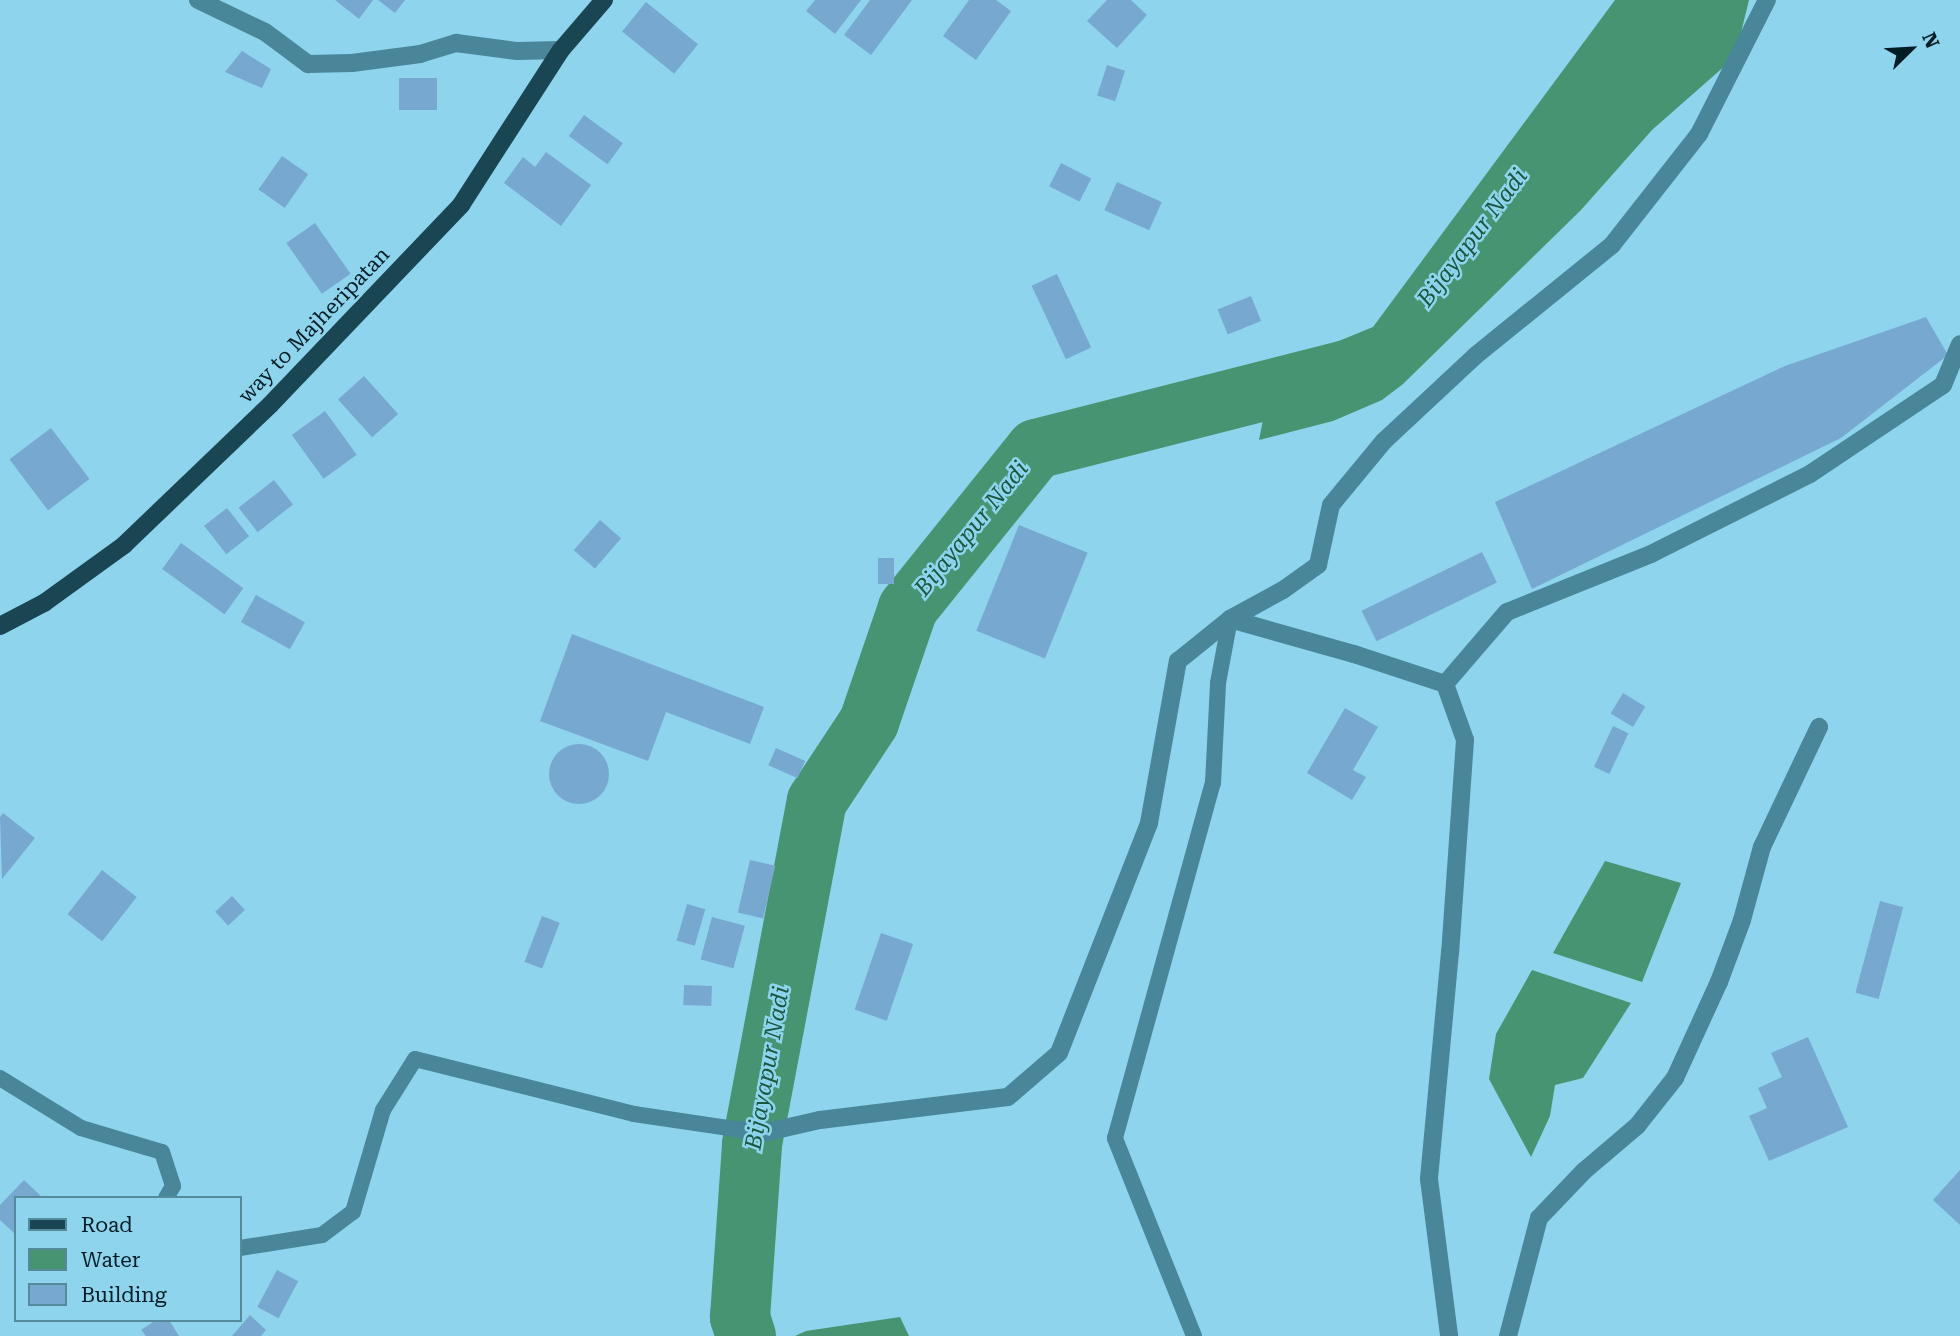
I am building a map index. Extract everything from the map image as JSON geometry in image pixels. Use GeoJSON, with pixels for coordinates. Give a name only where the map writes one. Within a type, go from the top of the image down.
{"type":"FeatureCollection","features":[{"type":"Feature","properties":{"kind":"main road","name":"way to Majheripatan"},"geometry":{"type":"LineString","coordinates":[[0,626],[44,603],[124,545],[270,405],[461,205],[561,50],[604,0]]}},
{"type":"Feature","properties":{"kind":"street"},"geometry":{"type":"LineString","coordinates":[[198,0],[265,32],[308,64],[352,63],[420,54],[456,43],[517,51],[561,50]]}},
{"type":"Feature","properties":{"kind":"street"},"geometry":{"type":"LineString","coordinates":[[743,1130],[767,1132],[820,1120],[1009,1097],[1059,1053],[1149,823],[1178,661],[1230,619],[1283,590],[1318,565],[1331,505],[1384,441],[1475,356],[1612,246],[1699,134],[1767,0]]}},
{"type":"Feature","properties":{"kind":"street"},"geometry":{"type":"LineString","coordinates":[[1445,684],[1507,612],[1651,554],[1810,474],[1943,385],[1960,344]]}},
{"type":"Feature","properties":{"kind":"street"},"geometry":{"type":"LineString","coordinates":[[1230,619],[1445,684]]}},
{"type":"Feature","properties":{"kind":"street"},"geometry":{"type":"LineString","coordinates":[[1445,684],[1465,740],[1450,952],[1429,1179],[1449,1336]]}},
{"type":"Feature","properties":{"kind":"street"},"geometry":{"type":"LineString","coordinates":[[1508,1336],[1539,1217],[1584,1171],[1637,1126],[1675,1078],[1719,982],[1742,920],[1762,847],[1819,727]]}},
{"type":"Feature","properties":{"kind":"lane"},"geometry":{"type":"LineString","coordinates":[[1194,1336],[1115,1138],[1213,783],[1218,683],[1230,619]]}},
{"type":"Feature","properties":{"kind":"lane"},"geometry":{"type":"LineString","coordinates":[[242,1248],[322,1235],[353,1212],[383,1110],[415,1059],[634,1114],[743,1130]]}},
{"type":"Feature","properties":{"kind":"lane"},"geometry":{"type":"LineString","coordinates":[[0,1077],[81,1128],[162,1152],[173,1186],[167,1196]]}},
{"type":"Feature","properties":{"kind":"water"},"geometry":{"type":"Polygon","coordinates":[[[1615,0],[1749,0],[1735,57],[1652,130],[1581,210],[1403,384],[1382,400],[1333,421],[1259,440],[1273,368],[1373,327],[1615,0]]]}},
{"type":"Feature","properties":{"kind":"water"},"geometry":{"type":"Polygon","coordinates":[[[1605,861],[1681,883],[1642,982],[1553,953],[1605,861]]]}},
{"type":"Feature","properties":{"kind":"water"},"geometry":{"type":"Polygon","coordinates":[[[1532,970],[1631,1003],[1583,1078],[1555,1085],[1550,1116],[1531,1157],[1489,1079],[1496,1034],[1532,970]]]}},
{"type":"Feature","properties":{"kind":"water"},"geometry":{"type":"Polygon","coordinates":[[[900,1317],[909,1336],[795,1336],[806,1331],[900,1317]]]}},
{"type":"Feature","properties":{"kind":"building"},"geometry":{"type":"Polygon","coordinates":[[[335,0],[373,0],[359,19],[335,0]]]}},
{"type":"Feature","properties":{"kind":"building"},"geometry":{"type":"Polygon","coordinates":[[[378,0],[405,0],[395,13],[378,0]]]}},
{"type":"Feature","properties":{"kind":"building"},"geometry":{"type":"Polygon","coordinates":[[[815,0],[861,0],[835,34],[806,11],[815,0]]]}},
{"type":"Feature","properties":{"kind":"building"},"geometry":{"type":"Polygon","coordinates":[[[870,0],[912,0],[871,55],[844,35],[870,0]]]}},
{"type":"Feature","properties":{"kind":"building"},"geometry":{"type":"Polygon","coordinates":[[[969,0],[996,0],[1011,11],[976,60],[943,36],[969,0]]]}},
{"type":"Feature","properties":{"kind":"building"},"geometry":{"type":"Polygon","coordinates":[[[1107,0],[1131,0],[1147,15],[1117,48],[1087,21],[1107,0]]]}},
{"type":"Feature","properties":{"kind":"building"},"geometry":{"type":"Polygon","coordinates":[[[646,2],[698,44],[674,74],[622,32],[646,2]]]}},
{"type":"Feature","properties":{"kind":"building"},"geometry":{"type":"Polygon","coordinates":[[[242,51],[271,69],[262,88],[225,72],[242,51]]]}},
{"type":"Feature","properties":{"kind":"building"},"geometry":{"type":"Polygon","coordinates":[[[1107,65],[1125,71],[1115,101],[1097,95],[1107,65]]]}},
{"type":"Feature","properties":{"kind":"building"},"geometry":{"type":"Polygon","coordinates":[[[399,78],[437,78],[437,110],[399,110],[399,78]]]}},
{"type":"Feature","properties":{"kind":"building"},"geometry":{"type":"Polygon","coordinates":[[[584,115],[623,143],[608,164],[569,136],[584,115]]]}},
{"type":"Feature","properties":{"kind":"building"},"geometry":{"type":"Polygon","coordinates":[[[546,152],[591,185],[561,226],[504,183],[523,157],[535,167],[546,152]]]}},
{"type":"Feature","properties":{"kind":"building"},"geometry":{"type":"Polygon","coordinates":[[[282,156],[308,174],[285,208],[258,190],[282,156]]]}},
{"type":"Feature","properties":{"kind":"building"},"geometry":{"type":"Polygon","coordinates":[[[1061,163],[1091,178],[1079,202],[1049,186],[1061,163]]]}},
{"type":"Feature","properties":{"kind":"building"},"geometry":{"type":"Polygon","coordinates":[[[1117,182],[1162,202],[1149,230],[1104,210],[1117,182]]]}},
{"type":"Feature","properties":{"kind":"building"},"geometry":{"type":"Polygon","coordinates":[[[315,223],[351,274],[322,294],[286,243],[315,223]]]}},
{"type":"Feature","properties":{"kind":"building"},"geometry":{"type":"Polygon","coordinates":[[[1057,274],[1091,347],[1066,359],[1032,286],[1057,274]]]}},
{"type":"Feature","properties":{"kind":"building"},"geometry":{"type":"Polygon","coordinates":[[[1251,296],[1261,321],[1228,335],[1218,309],[1251,296]]]}},
{"type":"Feature","properties":{"kind":"building"},"geometry":{"type":"Polygon","coordinates":[[[1926,317],[1948,355],[1841,438],[1532,589],[1495,502],[1785,366],[1926,317]]]}},
{"type":"Feature","properties":{"kind":"building"},"geometry":{"type":"Polygon","coordinates":[[[364,376],[398,414],[372,437],[338,399],[364,376]]]}},
{"type":"Feature","properties":{"kind":"building"},"geometry":{"type":"Polygon","coordinates":[[[325,411],[357,455],[324,479],[292,435],[325,411]]]}},
{"type":"Feature","properties":{"kind":"building"},"geometry":{"type":"Polygon","coordinates":[[[51,428],[90,479],[48,510],[9,459],[51,428]]]}},
{"type":"Feature","properties":{"kind":"building"},"geometry":{"type":"Polygon","coordinates":[[[274,480],[293,504],[258,532],[239,508],[274,480]]]}},
{"type":"Feature","properties":{"kind":"building"},"geometry":{"type":"Polygon","coordinates":[[[227,508],[249,536],[226,554],[204,526],[227,508]]]}},
{"type":"Feature","properties":{"kind":"building"},"geometry":{"type":"Polygon","coordinates":[[[600,520],[621,538],[595,569],[574,550],[600,520]]]}},
{"type":"Feature","properties":{"kind":"building"},"geometry":{"type":"Polygon","coordinates":[[[1019,525],[1088,553],[1045,658],[976,631],[1019,525]]]}},
{"type":"Feature","properties":{"kind":"building"},"geometry":{"type":"Polygon","coordinates":[[[181,543],[243,588],[224,614],[162,569],[181,543]]]}},
{"type":"Feature","properties":{"kind":"building"},"geometry":{"type":"Polygon","coordinates":[[[1482,552],[1497,583],[1376,641],[1362,611],[1482,552]]]}},
{"type":"Feature","properties":{"kind":"building"},"geometry":{"type":"Polygon","coordinates":[[[878,558],[894,558],[894,584],[878,584],[878,558]]]}},
{"type":"Feature","properties":{"kind":"building"},"geometry":{"type":"Polygon","coordinates":[[[256,595],[305,622],[290,649],[241,622],[256,595]]]}},
{"type":"Feature","properties":{"kind":"building"},"geometry":{"type":"Polygon","coordinates":[[[572,634],[764,707],[750,744],[666,712],[648,761],[540,721],[572,634]]]}},
{"type":"Feature","properties":{"kind":"building"},"geometry":{"type":"Polygon","coordinates":[[[1623,693],[1645,706],[1633,727],[1611,714],[1623,693]]]}},
{"type":"Feature","properties":{"kind":"building"},"geometry":{"type":"Polygon","coordinates":[[[1345,708],[1378,727],[1353,770],[1366,777],[1352,800],[1307,773],[1345,708]]]}},
{"type":"Feature","properties":{"kind":"building"},"geometry":{"type":"Polygon","coordinates":[[[1613,726],[1628,733],[1609,774],[1594,767],[1613,726]]]}},
{"type":"Feature","properties":{"kind":"building"},"geometry":{"type":"Polygon","coordinates":[[[579,744],[596,749],[604,757],[609,774],[604,791],[596,799],[579,804],[562,799],[554,791],[549,774],[554,757],[562,749],[579,744]]]}},
{"type":"Feature","properties":{"kind":"building"},"geometry":{"type":"Polygon","coordinates":[[[776,748],[805,761],[798,778],[768,765],[776,748]]]}},
{"type":"Feature","properties":{"kind":"building"},"geometry":{"type":"Polygon","coordinates":[[[3,813],[35,838],[2,879],[0,817],[3,813]]]}},
{"type":"Feature","properties":{"kind":"building"},"geometry":{"type":"Polygon","coordinates":[[[750,860],[775,866],[763,918],[738,913],[750,860]]]}},
{"type":"Feature","properties":{"kind":"building"},"geometry":{"type":"Polygon","coordinates":[[[102,870],[137,897],[102,941],[68,914],[102,870]]]}},
{"type":"Feature","properties":{"kind":"building"},"geometry":{"type":"Polygon","coordinates":[[[232,896],[245,910],[228,926],[215,912],[232,896]]]}},
{"type":"Feature","properties":{"kind":"building"},"geometry":{"type":"Polygon","coordinates":[[[1880,901],[1903,907],[1879,999],[1855,993],[1880,901]]]}},
{"type":"Feature","properties":{"kind":"building"},"geometry":{"type":"Polygon","coordinates":[[[687,904],[705,909],[695,946],[677,941],[687,904]]]}},
{"type":"Feature","properties":{"kind":"building"},"geometry":{"type":"Polygon","coordinates":[[[542,916],[560,923],[542,969],[524,962],[542,916]]]}},
{"type":"Feature","properties":{"kind":"building"},"geometry":{"type":"Polygon","coordinates":[[[712,917],[745,926],[733,968],[701,960],[712,917]]]}},
{"type":"Feature","properties":{"kind":"building"},"geometry":{"type":"Polygon","coordinates":[[[881,933],[913,944],[887,1021],[855,1010],[881,933]]]}},
{"type":"Feature","properties":{"kind":"building"},"geometry":{"type":"Polygon","coordinates":[[[684,985],[712,986],[711,1006],[683,1005],[684,985]]]}},
{"type":"Feature","properties":{"kind":"building"},"geometry":{"type":"Polygon","coordinates":[[[1808,1037],[1848,1127],[1769,1161],[1749,1116],[1767,1108],[1758,1088],[1782,1077],[1771,1053],[1808,1037]]]}},
{"type":"Feature","properties":{"kind":"building"},"geometry":{"type":"Polygon","coordinates":[[[1960,1170],[1960,1225],[1933,1200],[1960,1170]]]}},
{"type":"Feature","properties":{"kind":"building"},"geometry":{"type":"Polygon","coordinates":[[[24,1180],[41,1196],[14,1196],[14,1233],[0,1220],[0,1205],[24,1180]]]}},
{"type":"Feature","properties":{"kind":"building"},"geometry":{"type":"Polygon","coordinates":[[[277,1270],[298,1281],[278,1318],[257,1307],[277,1270]]]}},
{"type":"Feature","properties":{"kind":"building"},"geometry":{"type":"Polygon","coordinates":[[[250,1315],[266,1330],[261,1336],[232,1336],[250,1315]]]}},
{"type":"Feature","properties":{"kind":"building"},"geometry":{"type":"Polygon","coordinates":[[[153,1322],[170,1322],[179,1336],[146,1336],[141,1330],[153,1322]]]}},
{"type":"Feature","properties":{"kind":"waterway","name":"Bijayapur Nadi"},"geometry":{"type":"LineString","coordinates":[[746,1336],[740,1317],[752,1144],[817,801],[869,722],[908,608],[1036,449],[1347,370]]}}]}
